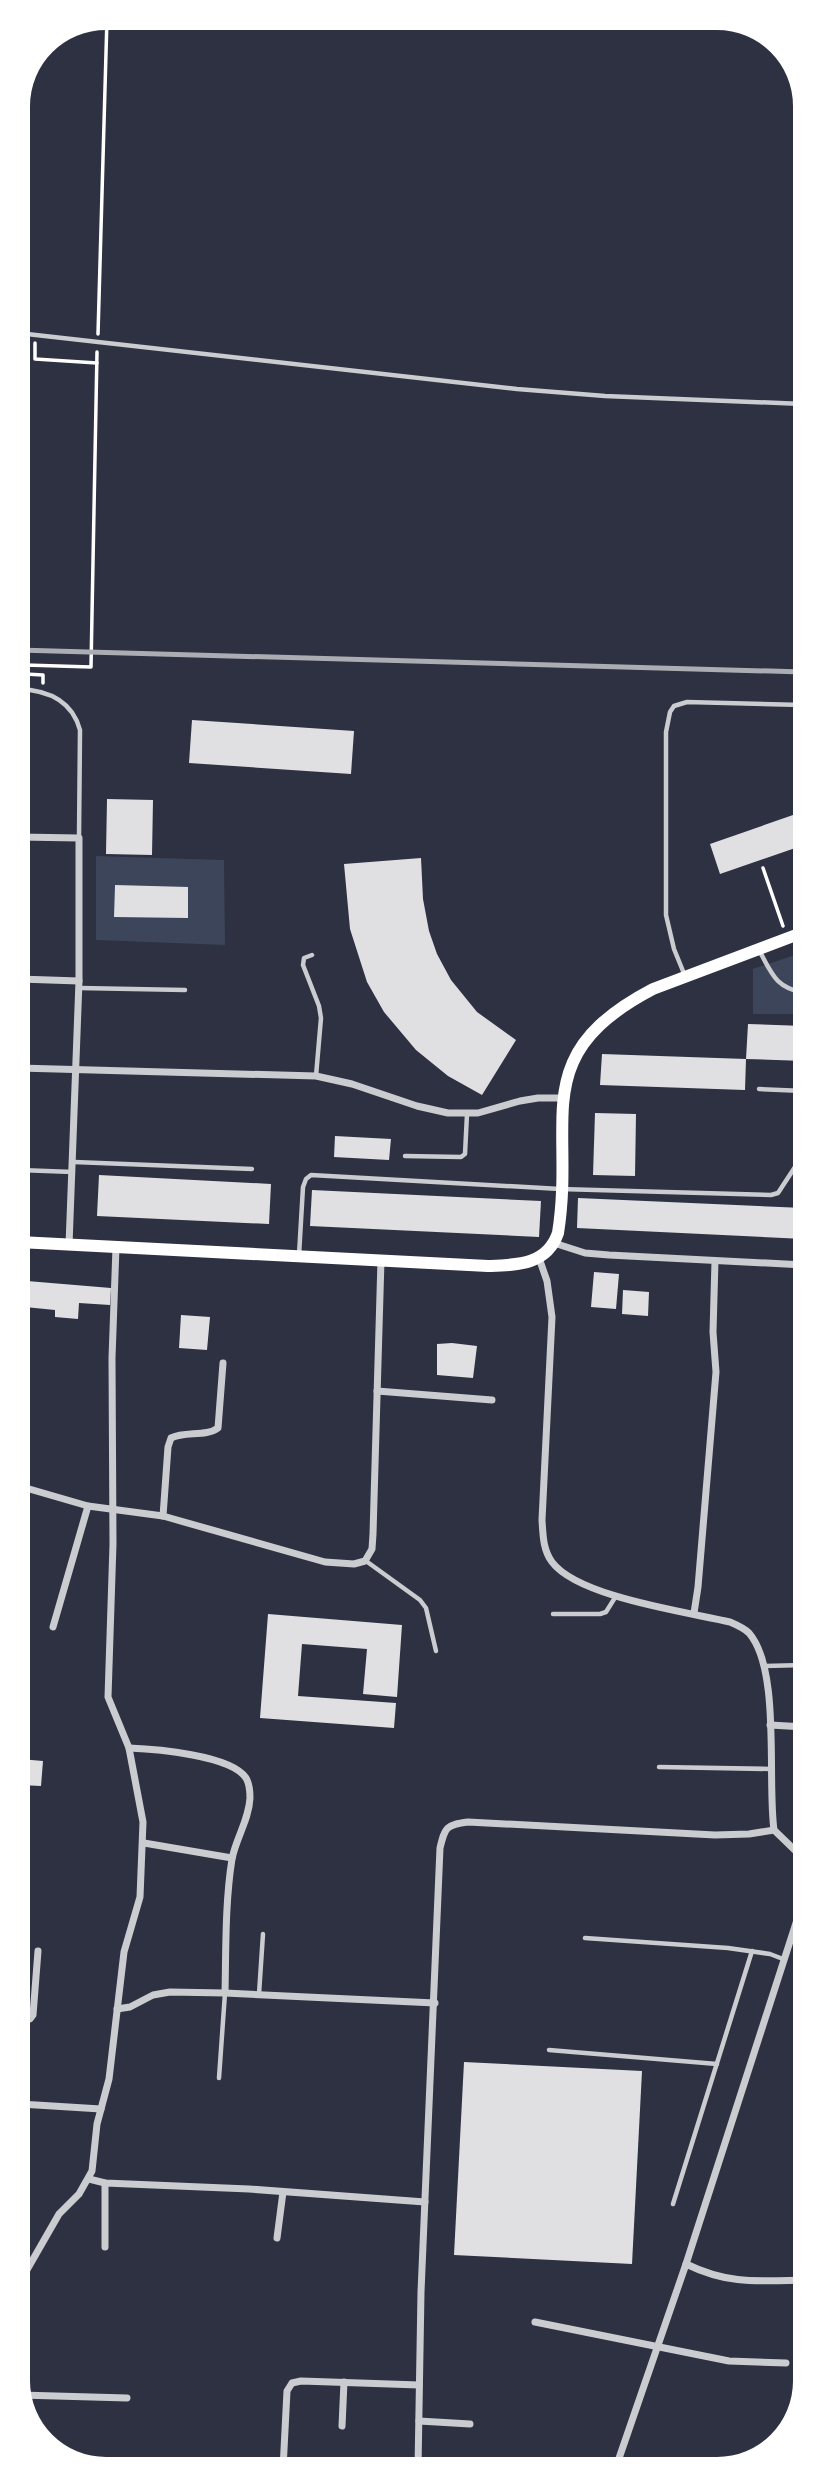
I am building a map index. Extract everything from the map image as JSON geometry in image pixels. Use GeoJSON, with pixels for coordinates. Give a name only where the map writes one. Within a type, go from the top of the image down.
{"type":"FeatureCollection","features":[{"type":"Feature","properties":{"kind":"main road"},"geometry":{"type":"LineString","coordinates":[[30,1243],[488,1266],[527,1263],[539,1258],[554,1243],[560,1220],[565,1079],[572,1061],[594,1028],[632,1000],[685,976],[793,936]]}},
{"type":"Feature","properties":{"kind":"street"},"geometry":{"type":"LineString","coordinates":[[30,837],[79,838],[79,985],[69,1245]]}},
{"type":"Feature","properties":{"kind":"street"},"geometry":{"type":"LineString","coordinates":[[30,980],[79,985]]}},
{"type":"Feature","properties":{"kind":"street"},"geometry":{"type":"LineString","coordinates":[[30,1068],[316,1076],[352,1084],[430,1110],[467,1114],[538,1098],[563,1098]]}},
{"type":"Feature","properties":{"kind":"street"},"geometry":{"type":"LineString","coordinates":[[554,1243],[585,1253],[793,1265]]}},
{"type":"Feature","properties":{"kind":"street"},"geometry":{"type":"LineString","coordinates":[[30,2265],[59,2214],[89,2179],[109,2079],[124,1952],[140,1897],[143,1822],[129,1748],[108,1697],[113,1544],[111,1358],[116,1247]]}},
{"type":"Feature","properties":{"kind":"street"},"geometry":{"type":"LineString","coordinates":[[539,1258],[549,1289],[552,1317],[542,1520],[545,1547],[552,1562],[565,1574],[588,1586],[730,1622],[743,1628],[754,1642],[763,1666],[770,1725],[774,1830],[793,1848]]}},
{"type":"Feature","properties":{"kind":"street"},"geometry":{"type":"LineString","coordinates":[[30,1489],[88,1506],[163,1516],[325,1562],[354,1564],[365,1561],[372,1549],[373,1535],[381,1260]]}},
{"type":"Feature","properties":{"kind":"street"},"geometry":{"type":"LineString","coordinates":[[694,1614],[716,1372],[713,1332],[715,1261]]}},
{"type":"Feature","properties":{"kind":"street"},"geometry":{"type":"LineString","coordinates":[[163,1516],[171,1438],[179,1434],[213,1432],[218,1427],[223,1363]]}},
{"type":"Feature","properties":{"kind":"street"},"geometry":{"type":"LineString","coordinates":[[377,1391],[492,1400]]}},
{"type":"Feature","properties":{"kind":"street"},"geometry":{"type":"LineString","coordinates":[[53,1627],[88,1506]]}},
{"type":"Feature","properties":{"kind":"street"},"geometry":{"type":"LineString","coordinates":[[770,1725],[793,1726]]}},
{"type":"Feature","properties":{"kind":"street"},"geometry":{"type":"LineString","coordinates":[[129,1748],[197,1756],[240,1772],[247,1779],[249,1810],[232,1858],[226,1933],[225,1993]]}},
{"type":"Feature","properties":{"kind":"street"},"geometry":{"type":"LineString","coordinates":[[418,2457],[425,2202],[440,1848],[444,1830],[451,1824],[468,1822],[733,1835],[774,1830]]}},
{"type":"Feature","properties":{"kind":"street"},"geometry":{"type":"LineString","coordinates":[[144,1843],[232,1858]]}},
{"type":"Feature","properties":{"kind":"street"},"geometry":{"type":"LineString","coordinates":[[619,2457],[686,2264],[793,1930]]}},
{"type":"Feature","properties":{"kind":"street"},"geometry":{"type":"LineString","coordinates":[[30,2019],[33,2015],[38,1951]]}},
{"type":"Feature","properties":{"kind":"street"},"geometry":{"type":"LineString","coordinates":[[117,2009],[170,1992],[435,2003]]}},
{"type":"Feature","properties":{"kind":"street"},"geometry":{"type":"LineString","coordinates":[[30,2105],[102,2109]]}},
{"type":"Feature","properties":{"kind":"street"},"geometry":{"type":"LineString","coordinates":[[89,2179],[105,2183],[425,2202]]}},
{"type":"Feature","properties":{"kind":"street"},"geometry":{"type":"LineString","coordinates":[[105,2183],[105,2247]]}},
{"type":"Feature","properties":{"kind":"street"},"geometry":{"type":"LineString","coordinates":[[277,2238],[284,2192]]}},
{"type":"Feature","properties":{"kind":"street"},"geometry":{"type":"LineString","coordinates":[[686,2264],[706,2274],[736,2281],[793,2280]]}},
{"type":"Feature","properties":{"kind":"street"},"geometry":{"type":"LineString","coordinates":[[535,2322],[729,2361],[786,2363]]}},
{"type":"Feature","properties":{"kind":"street"},"geometry":{"type":"LineString","coordinates":[[284,2457],[287,2391],[292,2384],[301,2381],[419,2385]]}},
{"type":"Feature","properties":{"kind":"street"},"geometry":{"type":"LineString","coordinates":[[342,2426],[344,2382]]}},
{"type":"Feature","properties":{"kind":"street"},"geometry":{"type":"LineString","coordinates":[[31,2395],[127,2398]]}},
{"type":"Feature","properties":{"kind":"street"},"geometry":{"type":"LineString","coordinates":[[419,2421],[470,2424]]}},
{"type":"Feature","properties":{"kind":"lane"},"geometry":{"type":"LineString","coordinates":[[30,334],[605,396],[793,404]]}},
{"type":"Feature","properties":{"kind":"lane"},"geometry":{"type":"LineString","coordinates":[[30,690],[55,696],[76,716],[80,730],[79,838]]}},
{"type":"Feature","properties":{"kind":"lane"},"geometry":{"type":"LineString","coordinates":[[685,976],[674,949],[666,915],[666,732],[670,712],[674,706],[687,702],[793,705]]}},
{"type":"Feature","properties":{"kind":"lane"},"geometry":{"type":"LineString","coordinates":[[759,949],[774,979],[783,987],[793,990]]}},
{"type":"Feature","properties":{"kind":"lane"},"geometry":{"type":"LineString","coordinates":[[312,955],[304,958],[303,965],[321,1018],[316,1076]]}},
{"type":"Feature","properties":{"kind":"lane"},"geometry":{"type":"LineString","coordinates":[[79,985],[185,990]]}},
{"type":"Feature","properties":{"kind":"lane"},"geometry":{"type":"LineString","coordinates":[[759,1089],[793,1091]]}},
{"type":"Feature","properties":{"kind":"lane"},"geometry":{"type":"LineString","coordinates":[[405,1156],[461,1157],[465,1154],[467,1114]]}},
{"type":"Feature","properties":{"kind":"lane"},"geometry":{"type":"LineString","coordinates":[[74,1162],[253,1169]]}},
{"type":"Feature","properties":{"kind":"lane"},"geometry":{"type":"LineString","coordinates":[[30,1170],[73,1172]]}},
{"type":"Feature","properties":{"kind":"lane"},"geometry":{"type":"LineString","coordinates":[[299,1256],[303,1187],[311,1175],[560,1189],[771,1195],[778,1193],[793,1170]]}},
{"type":"Feature","properties":{"kind":"lane"},"geometry":{"type":"LineString","coordinates":[[365,1561],[421,1600],[426,1608],[436,1651]]}},
{"type":"Feature","properties":{"kind":"lane"},"geometry":{"type":"LineString","coordinates":[[553,1614],[600,1615],[606,1612],[617,1595]]}},
{"type":"Feature","properties":{"kind":"lane"},"geometry":{"type":"LineString","coordinates":[[763,1666],[793,1665]]}},
{"type":"Feature","properties":{"kind":"lane"},"geometry":{"type":"LineString","coordinates":[[659,1767],[771,1769]]}},
{"type":"Feature","properties":{"kind":"lane"},"geometry":{"type":"LineString","coordinates":[[259,1994],[263,1934]]}},
{"type":"Feature","properties":{"kind":"lane"},"geometry":{"type":"LineString","coordinates":[[585,1938],[752,1951],[783,1959]]}},
{"type":"Feature","properties":{"kind":"lane"},"geometry":{"type":"LineString","coordinates":[[673,2204],[752,1951]]}},
{"type":"Feature","properties":{"kind":"lane"},"geometry":{"type":"LineString","coordinates":[[219,2078],[225,1993]]}},
{"type":"Feature","properties":{"kind":"lane"},"geometry":{"type":"LineString","coordinates":[[549,2050],[717,2064]]}},
{"type":"Feature","properties":{"kind":"path"},"geometry":{"type":"LineString","coordinates":[[35,359],[97,363]]}},
{"type":"Feature","properties":{"kind":"path"},"geometry":{"type":"LineString","coordinates":[[30,665],[91,667]]}},
{"type":"Feature","properties":{"kind":"path"},"geometry":{"type":"LineString","coordinates":[[30,674],[43,675]]}},
{"type":"Feature","properties":{"kind":"path"},"geometry":{"type":"LineString","coordinates":[[762,868],[788,938]]}},
{"type":"Feature","properties":{"kind":"shaded area"},"geometry":{"type":"Polygon","coordinates":[[[96,856],[224,860],[225,945],[96,940],[96,856]]]}},
{"type":"Feature","properties":{"kind":"shaded area"},"geometry":{"type":"Polygon","coordinates":[[[793,956],[793,1014],[753,1014],[753,969],[793,956]]]}},
{"type":"Feature","properties":{"kind":"building"},"geometry":{"type":"Polygon","coordinates":[[[192,720],[354,731],[351,774],[189,763],[192,720]]]}},
{"type":"Feature","properties":{"kind":"building"},"geometry":{"type":"Polygon","coordinates":[[[107,799],[153,800],[152,855],[106,854],[107,799]]]}},
{"type":"Feature","properties":{"kind":"building"},"geometry":{"type":"Polygon","coordinates":[[[793,815],[793,849],[720,874],[710,844],[793,815]]]}},
{"type":"Feature","properties":{"kind":"building"},"geometry":{"type":"Polygon","coordinates":[[[421,858],[423,899],[437,954],[451,980],[477,1012],[516,1040],[482,1095],[448,1076],[416,1050],[384,1012],[367,982],[350,929],[344,864],[421,858]]]}},
{"type":"Feature","properties":{"kind":"building"},"geometry":{"type":"Polygon","coordinates":[[[115,885],[188,887],[188,918],[114,917],[115,885]]]}},
{"type":"Feature","properties":{"kind":"building"},"geometry":{"type":"Polygon","coordinates":[[[748,1024],[793,1026],[793,1061],[746,1059],[748,1024]]]}},
{"type":"Feature","properties":{"kind":"building"},"geometry":{"type":"Polygon","coordinates":[[[602,1054],[746,1059],[745,1090],[600,1085],[602,1054]]]}},
{"type":"Feature","properties":{"kind":"building"},"geometry":{"type":"Polygon","coordinates":[[[595,1113],[636,1114],[635,1176],[593,1175],[595,1113]]]}},
{"type":"Feature","properties":{"kind":"building"},"geometry":{"type":"Polygon","coordinates":[[[335,1136],[391,1139],[389,1160],[334,1157],[335,1136]]]}},
{"type":"Feature","properties":{"kind":"building"},"geometry":{"type":"Polygon","coordinates":[[[99,1175],[271,1184],[269,1224],[97,1216],[99,1175]]]}},
{"type":"Feature","properties":{"kind":"building"},"geometry":{"type":"Polygon","coordinates":[[[312,1190],[541,1201],[539,1237],[310,1226],[312,1190]]]}},
{"type":"Feature","properties":{"kind":"building"},"geometry":{"type":"Polygon","coordinates":[[[578,1198],[793,1208],[793,1238],[577,1228],[578,1198]]]}},
{"type":"Feature","properties":{"kind":"building"},"geometry":{"type":"Polygon","coordinates":[[[594,1272],[619,1274],[616,1309],[591,1307],[594,1272]]]}},
{"type":"Feature","properties":{"kind":"building"},"geometry":{"type":"Polygon","coordinates":[[[30,1281],[111,1288],[110,1305],[79,1303],[78,1319],[55,1317],[55,1310],[30,1308],[30,1281]]]}},
{"type":"Feature","properties":{"kind":"building"},"geometry":{"type":"Polygon","coordinates":[[[623,1290],[649,1292],[648,1316],[622,1314],[623,1290]]]}},
{"type":"Feature","properties":{"kind":"building"},"geometry":{"type":"Polygon","coordinates":[[[181,1315],[210,1317],[207,1350],[179,1348],[181,1315]]]}},
{"type":"Feature","properties":{"kind":"building"},"geometry":{"type":"Polygon","coordinates":[[[437,1344],[477,1346],[473,1378],[437,1375],[437,1344]]]}},
{"type":"Feature","properties":{"kind":"building"},"geometry":{"type":"Polygon","coordinates":[[[268,1614],[402,1625],[397,1697],[363,1694],[367,1649],[302,1644],[298,1696],[396,1703],[394,1728],[260,1718],[268,1614]]]}},
{"type":"Feature","properties":{"kind":"building"},"geometry":{"type":"Polygon","coordinates":[[[30,1760],[43,1761],[41,1786],[30,1785],[30,1760]]]}},
{"type":"Feature","properties":{"kind":"building"},"geometry":{"type":"Polygon","coordinates":[[[464,2062],[642,2071],[632,2264],[454,2255],[464,2062]]]}},
{"type":"Feature","properties":{"kind":"railway"},"geometry":{"type":"LineString","coordinates":[[30,650],[793,672]]}}]}
